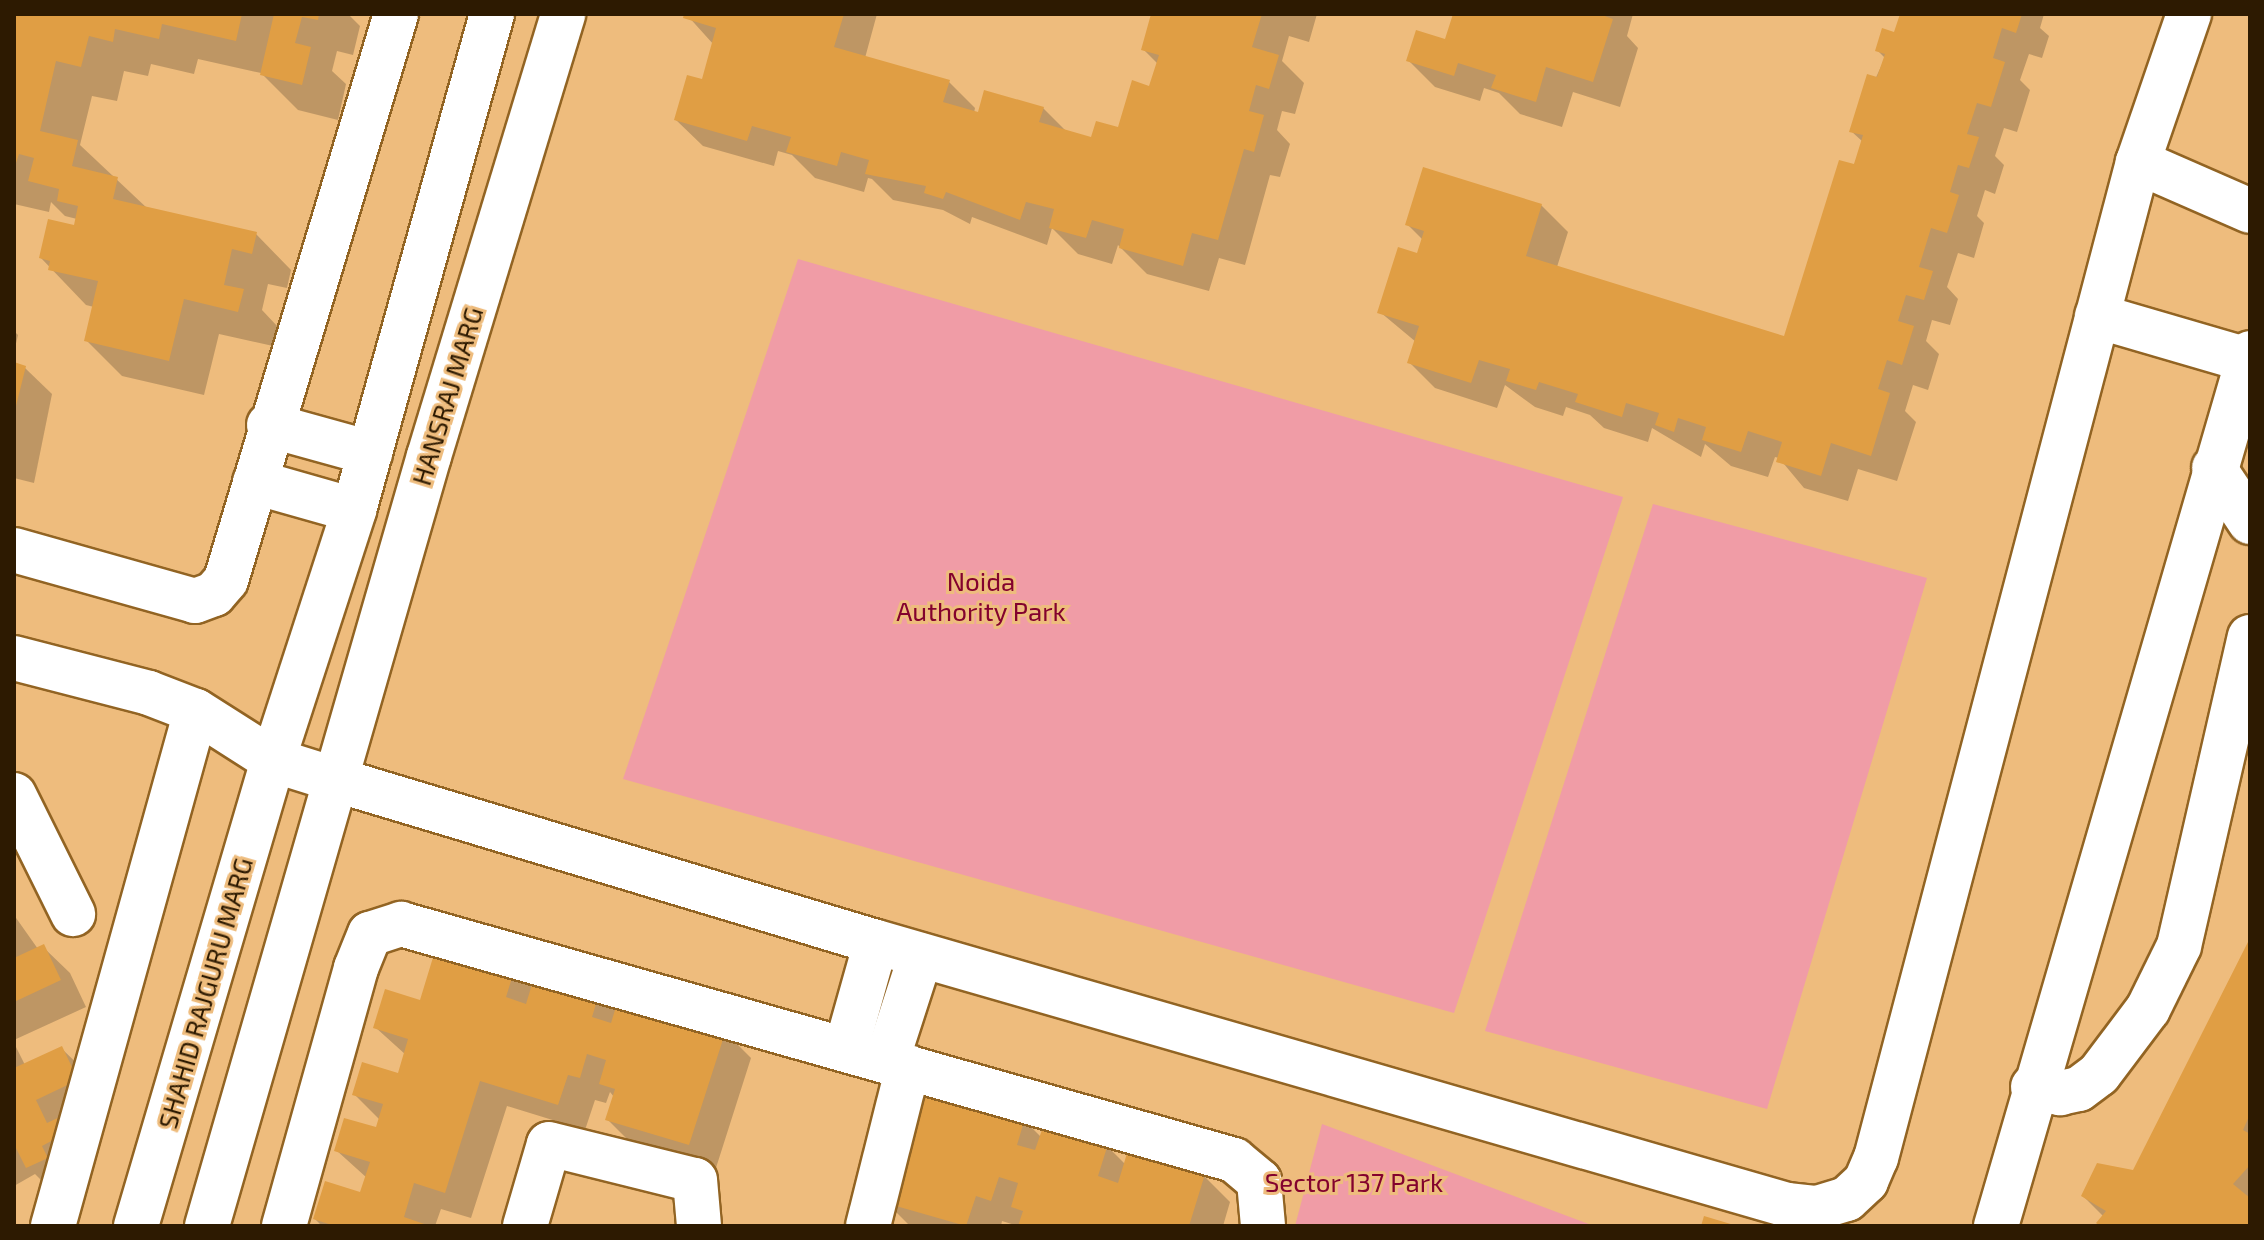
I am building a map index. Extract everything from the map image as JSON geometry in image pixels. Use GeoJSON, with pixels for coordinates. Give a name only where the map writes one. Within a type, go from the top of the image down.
{"type":"FeatureCollection","features":[{"type":"Feature","properties":{"kind":"street"},"geometry":{"type":"LineString","coordinates":[[14,550],[195,601],[214,594],[226,580],[269,425],[396,14]]}},
{"type":"Feature","properties":{"kind":"street"},"geometry":{"type":"LineString","coordinates":[[273,760],[354,510],[492,14]]}},
{"type":"Feature","properties":{"kind":"street","name":"HANSRAJ MARG"},"geometry":{"type":"LineString","coordinates":[[337,780],[563,14]]}},
{"type":"Feature","properties":{"kind":"street"},"geometry":{"type":"LineString","coordinates":[[14,658],[149,693],[196,711],[273,760],[337,780],[876,942],[1787,1205],[1817,1208],[1847,1199],[1866,1181],[1876,1158],[2138,162],[2189,14]]}},
{"type":"Feature","properties":{"kind":"street"},"geometry":{"type":"LineString","coordinates":[[2138,162],[2250,211]]}},
{"type":"Feature","properties":{"kind":"street"},"geometry":{"type":"LineString","coordinates":[[1996,1226],[2033,1087],[2249,357],[2097,316]]}},
{"type":"Feature","properties":{"kind":"street"},"geometry":{"type":"LineString","coordinates":[[269,425],[370,453]]}},
{"type":"Feature","properties":{"kind":"street"},"geometry":{"type":"LineString","coordinates":[[2214,468],[2250,522]]}},
{"type":"Feature","properties":{"kind":"street"},"geometry":{"type":"LineString","coordinates":[[255,482],[354,510]]}},
{"type":"Feature","properties":{"kind":"street"},"geometry":{"type":"LineString","coordinates":[[2033,1087],[2060,1093],[2079,1089],[2099,1074],[2148,1009],[2179,946],[2250,637]]}},
{"type":"Feature","properties":{"kind":"street"},"geometry":{"type":"LineString","coordinates":[[53,1226],[196,711]]}},
{"type":"Feature","properties":{"kind":"street","name":"SHAHID RAJGURU MARG"},"geometry":{"type":"LineString","coordinates":[[136,1226],[273,760]]}},
{"type":"Feature","properties":{"kind":"street"},"geometry":{"type":"LineString","coordinates":[[207,1226],[337,780]]}},
{"type":"Feature","properties":{"kind":"street"},"geometry":{"type":"LineString","coordinates":[[14,795],[73,914]]}},
{"type":"Feature","properties":{"kind":"street"},"geometry":{"type":"LineString","coordinates":[[284,1226],[361,957],[370,934],[401,924],[1234,1160],[1259,1181],[1263,1226]]}},
{"type":"Feature","properties":{"kind":"street"},"geometry":{"type":"LineString","coordinates":[[846,1049],[876,942]]}},
{"type":"Feature","properties":{"kind":"street"},"geometry":{"type":"LineString","coordinates":[[868,1226],[921,955]]}},
{"type":"Feature","properties":{"kind":"street"},"geometry":{"type":"LineString","coordinates":[[525,1226],[549,1144],[695,1180],[699,1226]]}},
{"type":"Feature","properties":{"kind":"green space","name":"Noida Authority Park"},"geometry":{"type":"Polygon","coordinates":[[[798,259],[1623,497],[1454,1013],[623,779],[798,259]]]}},
{"type":"Feature","properties":{"kind":"green space"},"geometry":{"type":"Polygon","coordinates":[[[1653,504],[1927,578],[1767,1109],[1485,1031],[1653,504]]]}},
{"type":"Feature","properties":{"kind":"green space","name":"Sector 137 Park"},"geometry":{"type":"Polygon","coordinates":[[[1322,1124],[1594,1226],[1295,1226],[1322,1124]]]}},
{"type":"Feature","properties":{"kind":"building"},"geometry":{"type":"Polygon","coordinates":[[[14,14],[242,14],[236,41],[162,24],[159,39],[115,29],[113,42],[89,36],[81,67],[56,61],[40,131],[78,140],[72,166],[118,177],[113,199],[257,232],[252,254],[232,249],[224,285],[244,289],[238,312],[184,299],[169,361],[84,341],[98,281],[48,270],[50,261],[39,258],[48,219],[74,225],[78,206],[57,201],[59,189],[28,181],[34,158],[19,154],[14,169],[14,14]]]}},
{"type":"Feature","properties":{"kind":"building"},"geometry":{"type":"Polygon","coordinates":[[[274,14],[319,14],[318,20],[302,17],[295,43],[311,47],[302,85],[260,75],[274,14]]]}},
{"type":"Feature","properties":{"kind":"building"},"geometry":{"type":"Polygon","coordinates":[[[684,14],[844,14],[834,47],[950,80],[943,102],[978,112],[984,90],[1044,107],[1039,122],[1091,137],[1096,121],[1118,127],[1132,80],[1149,86],[1159,55],[1141,50],[1151,14],[1262,14],[1252,47],[1279,55],[1269,89],[1256,85],[1249,111],[1264,115],[1254,152],[1244,149],[1218,240],[1192,233],[1183,266],[1119,248],[1124,229],[1092,220],[1086,238],[1049,228],[1054,209],[1026,202],[1020,220],[946,192],[943,199],[924,193],[926,186],[865,174],[869,160],[841,152],[837,166],[786,152],[791,137],[752,126],[747,141],[674,120],[687,75],[702,79],[716,28],[683,18],[684,14]]]}},
{"type":"Feature","properties":{"kind":"building"},"geometry":{"type":"Polygon","coordinates":[[[1453,14],[1599,14],[1613,19],[1593,82],[1546,67],[1536,102],[1491,88],[1496,75],[1458,63],[1454,76],[1406,61],[1416,30],[1445,39],[1453,14]]]}},
{"type":"Feature","properties":{"kind":"building"},"geometry":{"type":"Polygon","coordinates":[[[1900,14],[2022,14],[2016,33],[2002,28],[1993,58],[2005,62],[1991,107],[1977,103],[1967,134],[1979,137],[1969,168],[1958,165],[1950,192],[1959,195],[1947,233],[1931,228],[1919,267],[1933,271],[1924,300],[1906,295],[1898,321],[1914,326],[1902,365],[1887,360],[1878,389],[1890,393],[1871,456],[1831,443],[1821,476],[1776,462],[1782,442],[1748,431],[1741,452],[1702,440],[1706,427],[1678,418],[1674,432],[1655,425],[1659,413],[1626,403],[1622,417],[1575,402],[1578,394],[1539,382],[1536,390],[1506,381],[1510,369],[1479,360],[1471,383],[1407,363],[1419,326],[1377,313],[1398,247],[1417,253],[1424,231],[1405,225],[1423,167],[1542,204],[1526,256],[1784,336],[1839,160],[1854,164],[1863,135],[1849,132],[1867,74],[1877,77],[1885,54],[1875,51],[1882,28],[1894,32],[1900,14]]]}},
{"type":"Feature","properties":{"kind":"building"},"geometry":{"type":"Polygon","coordinates":[[[14,362],[26,366],[15,410],[14,410],[14,362]]]}},
{"type":"Feature","properties":{"kind":"building"},"geometry":{"type":"Polygon","coordinates":[[[2250,938],[2250,1114],[2243,1130],[2250,1134],[2250,1165],[2233,1184],[2250,1198],[2250,1226],[2100,1226],[2096,1223],[2106,1211],[2081,1196],[2097,1163],[2133,1170],[2250,938]]]}},
{"type":"Feature","properties":{"kind":"building"},"geometry":{"type":"Polygon","coordinates":[[[438,941],[516,965],[506,997],[526,1004],[536,971],[600,991],[592,1017],[611,1023],[619,997],[726,1030],[689,1145],[605,1120],[615,1089],[599,1084],[606,1060],[587,1054],[580,1078],[568,1075],[558,1105],[480,1081],[445,1193],[414,1183],[404,1217],[430,1226],[335,1226],[313,1219],[325,1181],[360,1192],[370,1162],[334,1151],[344,1118],[376,1127],[383,1104],[352,1095],[362,1062],[398,1073],[408,1039],[373,1028],[385,989],[420,1000],[438,941]]]}},
{"type":"Feature","properties":{"kind":"building"},"geometry":{"type":"Polygon","coordinates":[[[44,944],[61,980],[14,1002],[14,958],[44,944]]]}},
{"type":"Feature","properties":{"kind":"building"},"geometry":{"type":"Polygon","coordinates":[[[62,1046],[78,1080],[36,1100],[47,1123],[66,1114],[68,1132],[42,1146],[48,1158],[26,1168],[14,1144],[14,1068],[62,1046]]]}},
{"type":"Feature","properties":{"kind":"building"},"geometry":{"type":"Polygon","coordinates":[[[918,1085],[1025,1118],[1017,1145],[1035,1150],[1044,1124],[1108,1144],[1098,1176],[1118,1183],[1128,1150],[1205,1174],[1189,1226],[1018,1226],[1023,1211],[1011,1207],[1018,1183],[999,1177],[991,1201],[976,1196],[966,1226],[882,1202],[918,1085]]]}},
{"type":"Feature","properties":{"kind":"building"},"geometry":{"type":"Polygon","coordinates":[[[1704,1216],[1734,1225],[1734,1226],[1701,1226],[1704,1216]]]}}]}
